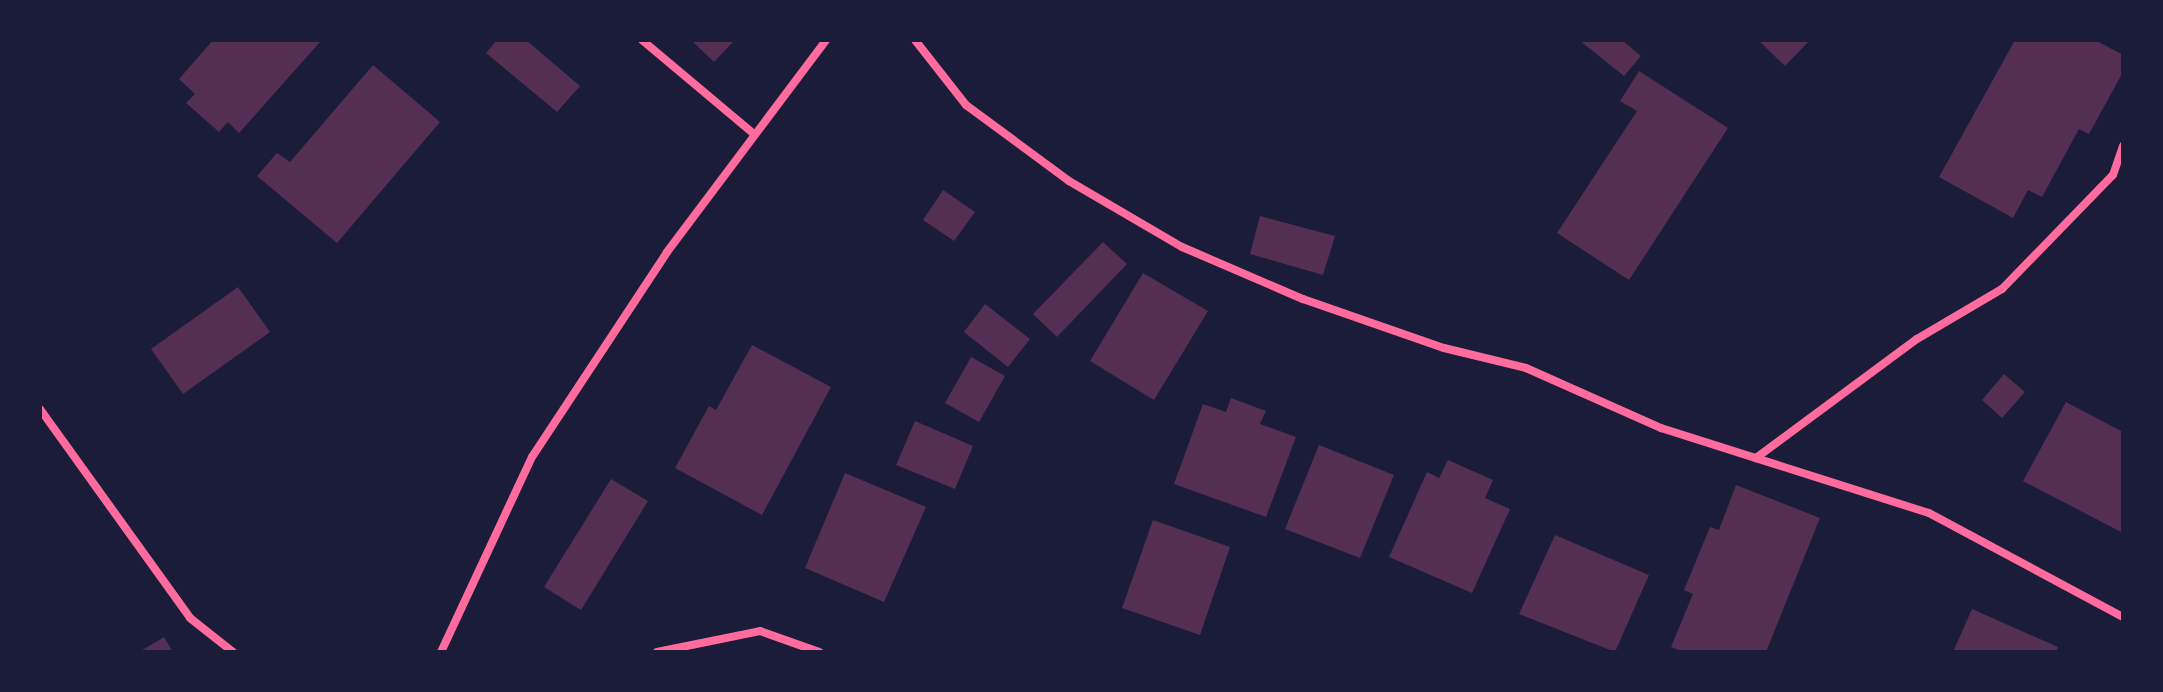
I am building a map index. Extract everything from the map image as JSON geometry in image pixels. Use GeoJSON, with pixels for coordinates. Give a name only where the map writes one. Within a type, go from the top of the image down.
{"type":"FeatureCollection","features":[{"type":"Feature","properties":{"kind":"street"},"geometry":{"type":"LineString","coordinates":[[642,40],[753,133]]}},
{"type":"Feature","properties":{"kind":"street"},"geometry":{"type":"LineString","coordinates":[[441,652],[532,457],[753,133],[826,40]]}},
{"type":"Feature","properties":{"kind":"street"},"geometry":{"type":"LineString","coordinates":[[915,40],[966,105],[1069,181],[1182,247],[1303,299],[1444,348],[1526,368],[1661,428],[1929,513],[2123,617]]}},
{"type":"Feature","properties":{"kind":"street"},"geometry":{"type":"LineString","coordinates":[[1756,458],[1917,339],[2002,289],[2113,175],[2123,146]]}},
{"type":"Feature","properties":{"kind":"street"},"geometry":{"type":"LineString","coordinates":[[40,409],[190,618],[233,652]]}},
{"type":"Feature","properties":{"kind":"street"},"geometry":{"type":"LineString","coordinates":[[657,652],[760,631],[819,652]]}},
{"type":"Feature","properties":{"kind":"building"},"geometry":{"type":"Polygon","coordinates":[[[213,40],[320,42],[239,133],[228,122],[219,132],[186,103],[195,94],[179,79],[213,40]]]}},
{"type":"Feature","properties":{"kind":"building"},"geometry":{"type":"Polygon","coordinates":[[[497,40],[526,40],[580,86],[557,112],[486,53],[497,40]]]}},
{"type":"Feature","properties":{"kind":"building"},"geometry":{"type":"Polygon","coordinates":[[[691,40],[735,40],[714,62],[691,40]]]}},
{"type":"Feature","properties":{"kind":"building"},"geometry":{"type":"Polygon","coordinates":[[[1579,40],[1622,40],[1641,56],[1624,76],[1579,40]]]}},
{"type":"Feature","properties":{"kind":"building"},"geometry":{"type":"Polygon","coordinates":[[[1758,40],[1810,40],[1785,66],[1758,40]]]}},
{"type":"Feature","properties":{"kind":"building"},"geometry":{"type":"Polygon","coordinates":[[[2015,40],[2095,40],[2123,55],[2123,72],[2089,134],[2079,129],[2042,197],[2028,190],[2013,218],[1939,177],[2015,40]]]}},
{"type":"Feature","properties":{"kind":"building"},"geometry":{"type":"Polygon","coordinates":[[[373,65],[440,122],[337,243],[257,176],[277,153],[290,162],[373,65]]]}},
{"type":"Feature","properties":{"kind":"building"},"geometry":{"type":"Polygon","coordinates":[[[1639,71],[1728,128],[1629,280],[1557,233],[1637,111],[1620,101],[1639,71]]]}},
{"type":"Feature","properties":{"kind":"building"},"geometry":{"type":"Polygon","coordinates":[[[943,190],[975,212],[954,241],[923,220],[943,190]]]}},
{"type":"Feature","properties":{"kind":"building"},"geometry":{"type":"Polygon","coordinates":[[[1260,216],[1335,236],[1323,275],[1250,254],[1260,216]]]}},
{"type":"Feature","properties":{"kind":"building"},"geometry":{"type":"Polygon","coordinates":[[[1103,242],[1127,264],[1057,337],[1033,314],[1103,242]]]}},
{"type":"Feature","properties":{"kind":"building"},"geometry":{"type":"Polygon","coordinates":[[[1143,273],[1208,311],[1154,400],[1090,361],[1143,273]]]}},
{"type":"Feature","properties":{"kind":"building"},"geometry":{"type":"Polygon","coordinates":[[[238,287],[270,332],[183,394],[151,349],[238,287]]]}},
{"type":"Feature","properties":{"kind":"building"},"geometry":{"type":"Polygon","coordinates":[[[985,304],[1030,339],[1008,367],[964,332],[985,304]]]}},
{"type":"Feature","properties":{"kind":"building"},"geometry":{"type":"Polygon","coordinates":[[[752,345],[831,387],[762,515],[675,468],[709,406],[716,410],[752,345]]]}},
{"type":"Feature","properties":{"kind":"building"},"geometry":{"type":"Polygon","coordinates":[[[971,357],[1005,376],[979,422],[945,403],[971,357]]]}},
{"type":"Feature","properties":{"kind":"building"},"geometry":{"type":"Polygon","coordinates":[[[2004,374],[2025,392],[2002,418],[1982,400],[2004,374]]]}},
{"type":"Feature","properties":{"kind":"building"},"geometry":{"type":"Polygon","coordinates":[[[1231,398],[1266,411],[1260,424],[1296,437],[1266,517],[1174,484],[1203,404],[1226,412],[1231,398]]]}},
{"type":"Feature","properties":{"kind":"building"},"geometry":{"type":"Polygon","coordinates":[[[2066,402],[2123,432],[2123,533],[2023,481],[2066,402]]]}},
{"type":"Feature","properties":{"kind":"building"},"geometry":{"type":"Polygon","coordinates":[[[915,421],[973,446],[955,489],[896,465],[915,421]]]}},
{"type":"Feature","properties":{"kind":"building"},"geometry":{"type":"Polygon","coordinates":[[[1319,445],[1394,475],[1360,558],[1285,529],[1319,445]]]}},
{"type":"Feature","properties":{"kind":"building"},"geometry":{"type":"Polygon","coordinates":[[[1448,460],[1493,480],[1485,498],[1510,509],[1472,593],[1389,557],[1427,472],[1439,478],[1448,460]]]}},
{"type":"Feature","properties":{"kind":"building"},"geometry":{"type":"Polygon","coordinates":[[[845,473],[926,507],[884,602],[805,568],[845,473]]]}},
{"type":"Feature","properties":{"kind":"building"},"geometry":{"type":"Polygon","coordinates":[[[611,479],[648,501],[581,610],[544,587],[611,479]]]}},
{"type":"Feature","properties":{"kind":"building"},"geometry":{"type":"Polygon","coordinates":[[[1736,485],[1820,518],[1766,652],[1685,652],[1671,647],[1693,594],[1684,590],[1710,527],[1719,530],[1736,485]]]}},
{"type":"Feature","properties":{"kind":"building"},"geometry":{"type":"Polygon","coordinates":[[[1153,520],[1230,547],[1200,635],[1122,608],[1153,520]]]}},
{"type":"Feature","properties":{"kind":"building"},"geometry":{"type":"Polygon","coordinates":[[[1555,535],[1649,575],[1615,652],[1519,614],[1555,535]]]}},
{"type":"Feature","properties":{"kind":"building"},"geometry":{"type":"Polygon","coordinates":[[[1972,609],[2058,647],[2056,652],[1953,652],[1972,609]]]}},
{"type":"Feature","properties":{"kind":"building"},"geometry":{"type":"Polygon","coordinates":[[[164,637],[173,652],[139,652],[164,637]]]}}]}
